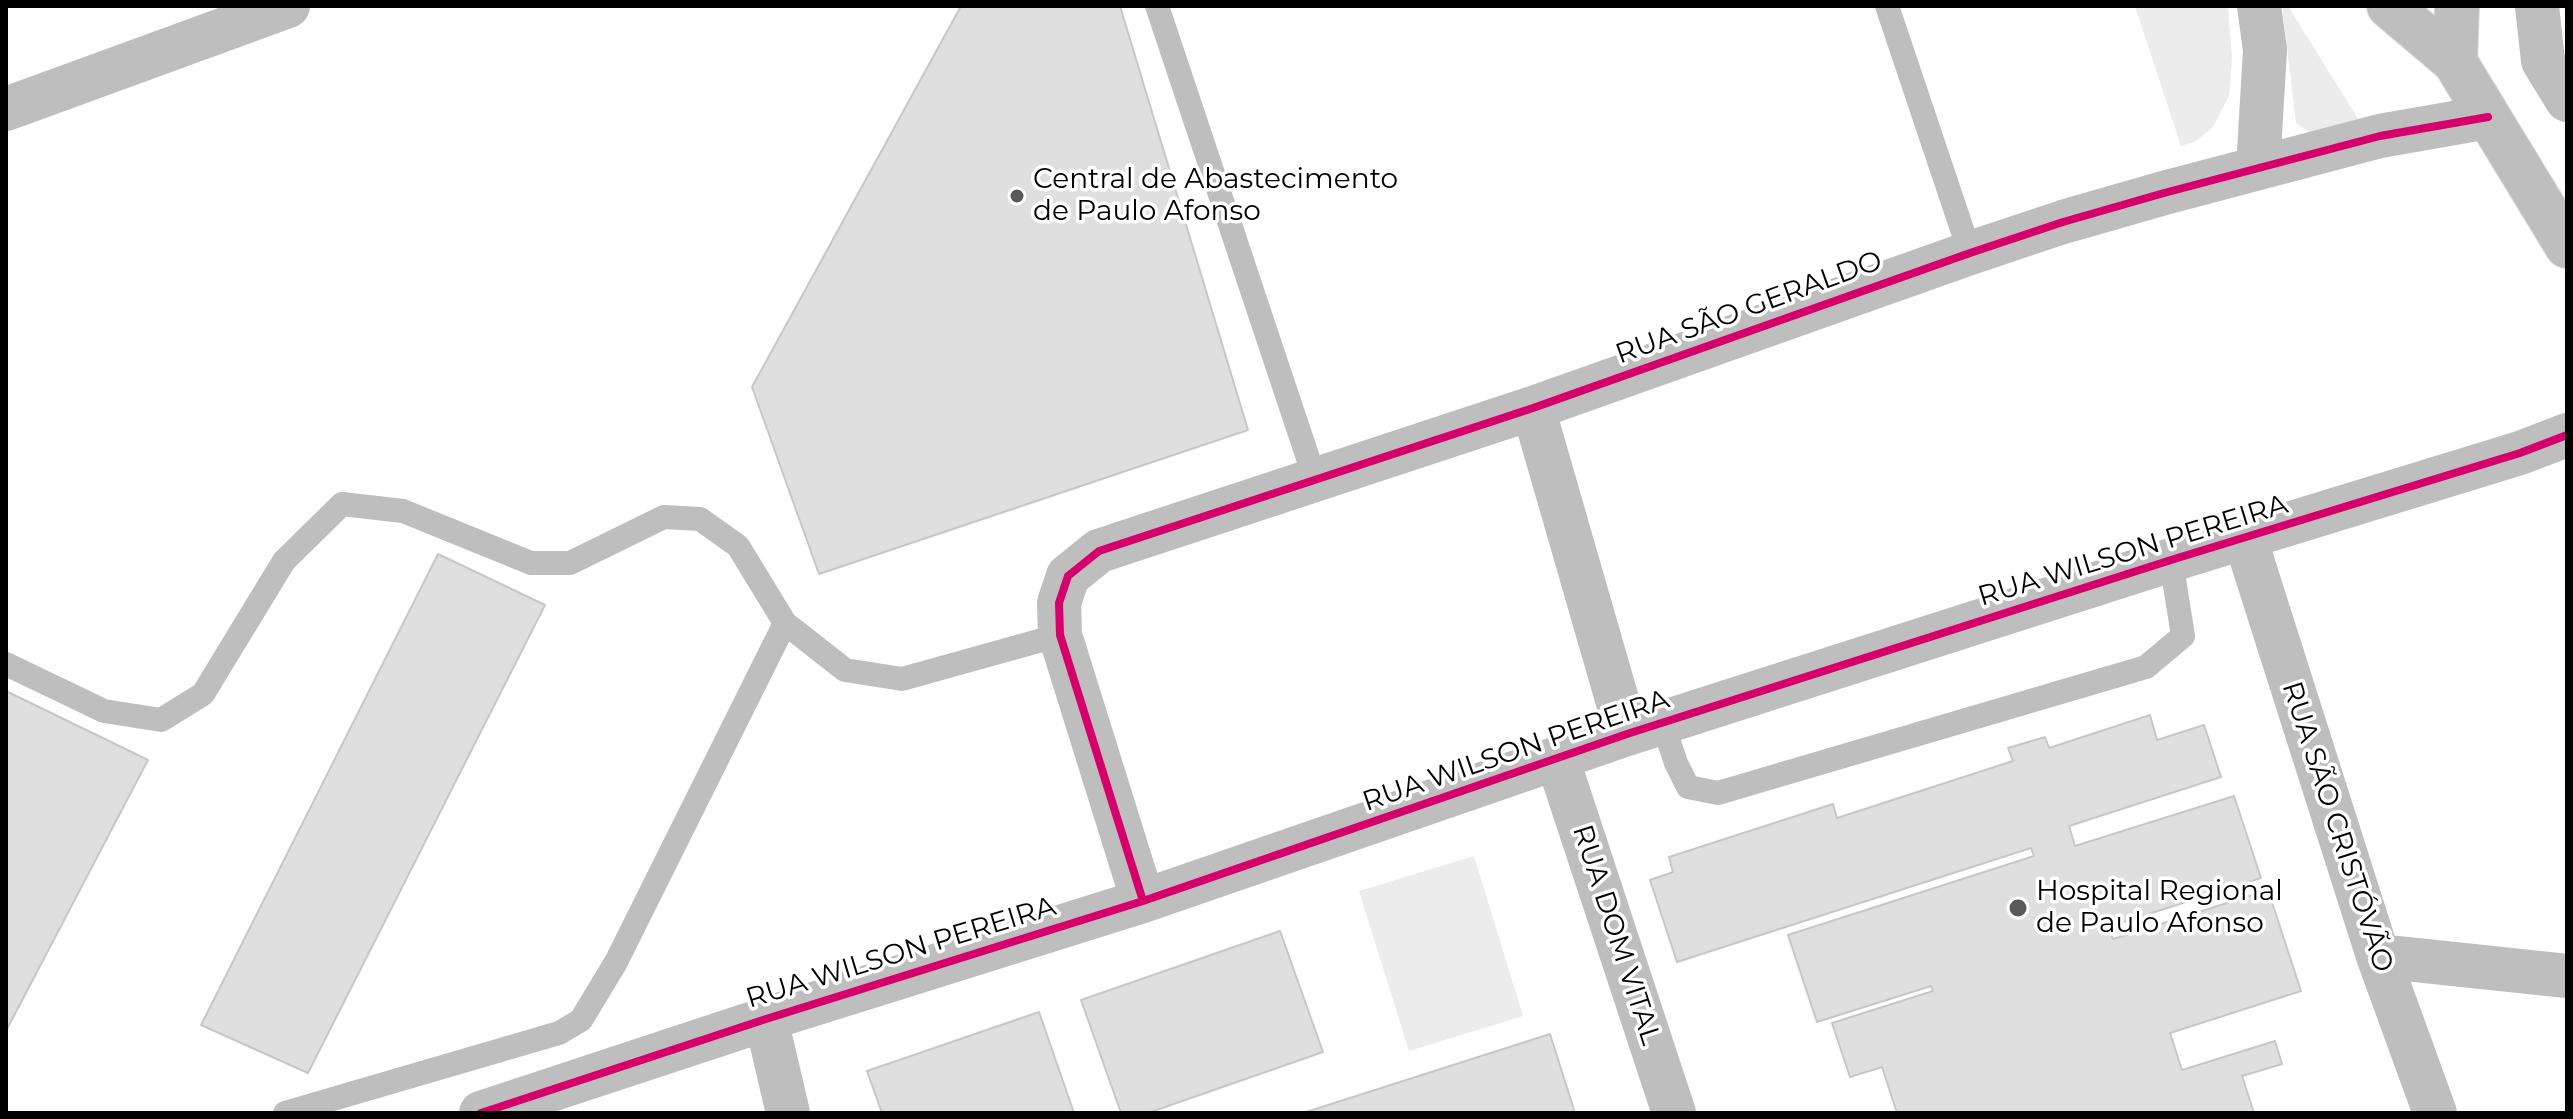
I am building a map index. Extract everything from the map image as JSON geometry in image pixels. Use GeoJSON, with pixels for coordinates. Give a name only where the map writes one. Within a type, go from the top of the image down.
{"type":"FeatureCollection","features":[{"type":"Feature","properties":{"kind":"street"},"geometry":{"type":"LineString","coordinates":[[2258,168],[2265,50],[2259,6]]}},
{"type":"Feature","properties":{"kind":"street"},"geometry":{"type":"LineString","coordinates":[[2389,6],[2455,62],[2567,246]]}},
{"type":"Feature","properties":{"kind":"street"},"geometry":{"type":"LineString","coordinates":[[2455,62],[2457,6]]}},
{"type":"Feature","properties":{"kind":"street"},"geometry":{"type":"LineString","coordinates":[[2538,7],[2543,61],[2567,100]]}},
{"type":"Feature","properties":{"kind":"street"},"geometry":{"type":"LineString","coordinates":[[6,109],[271,9]]}},
{"type":"Feature","properties":{"kind":"street","name":"RUA SÃO GERALDO"},"geometry":{"type":"LineString","coordinates":[[1060,619],[1068,576],[1099,551],[1533,408],[1970,253],[2150,197],[2258,168],[2380,136],[2488,117]]}},
{"type":"Feature","properties":{"kind":"street"},"geometry":{"type":"LineString","coordinates":[[1533,408],[1645,729]]}},
{"type":"Feature","properties":{"kind":"street","name":"RUA WILSON PEREIRA"},"geometry":{"type":"LineString","coordinates":[[481,1113],[766,1019],[1143,901],[1645,729],[2171,560],[2520,453],[2567,435]]}},
{"type":"Feature","properties":{"kind":"street","name":"RUA SÃO CRISTÓVÃO"},"geometry":{"type":"LineString","coordinates":[[2245,538],[2378,956],[2435,1113]]}},
{"type":"Feature","properties":{"kind":"street"},"geometry":{"type":"LineString","coordinates":[[1060,619],[1143,901]]}},
{"type":"Feature","properties":{"kind":"street","name":"RUA DOM VITAL"},"geometry":{"type":"LineString","coordinates":[[1557,758],[1674,1113]]}},
{"type":"Feature","properties":{"kind":"street"},"geometry":{"type":"LineString","coordinates":[[2378,956],[2567,976]]}},
{"type":"Feature","properties":{"kind":"street"},"geometry":{"type":"LineString","coordinates":[[766,1019],[788,1113]]}},
{"type":"Feature","properties":{"kind":"lane"},"geometry":{"type":"LineString","coordinates":[[1157,6],[1315,479]]}},
{"type":"Feature","properties":{"kind":"lane"},"geometry":{"type":"LineString","coordinates":[[1887,6],[1970,253]]}},
{"type":"Feature","properties":{"kind":"lane"},"geometry":{"type":"LineString","coordinates":[[6,664],[104,711],[161,720],[203,694],[284,561],[342,504],[403,511],[531,563],[570,563],[664,517],[700,519],[738,546],[785,623],[845,670],[902,679],[1060,619]]}},
{"type":"Feature","properties":{"kind":"lane"},"geometry":{"type":"LineString","coordinates":[[1645,729],[1676,763],[1688,787],[1718,793],[2146,667],[2183,636],[2171,560]]}},
{"type":"Feature","properties":{"kind":"lane"},"geometry":{"type":"LineString","coordinates":[[285,1113],[559,1033],[581,1020],[616,962],[785,623]]}},
{"type":"Feature","properties":{"kind":"shaded area"},"geometry":{"type":"Polygon","coordinates":[[[2135,6],[2228,6],[2232,58],[2229,96],[2213,127],[2196,141],[2181,146],[2135,6]]]}},
{"type":"Feature","properties":{"kind":"shaded area"},"geometry":{"type":"Polygon","coordinates":[[[2282,6],[2288,6],[2360,122],[2310,133],[2296,123],[2282,6]]]}},
{"type":"Feature","properties":{"kind":"shaded area"},"geometry":{"type":"Polygon","coordinates":[[[1474,856],[1523,1016],[1409,1051],[1359,891],[1474,856]]]}},
{"type":"Feature","properties":{"kind":"building","name":"Central de Abastecimento de Paulo Afonso"},"geometry":{"type":"Polygon","coordinates":[[[961,6],[1120,6],[1248,430],[819,574],[752,387],[961,6]]]}},
{"type":"Feature","properties":{"kind":"building"},"geometry":{"type":"Polygon","coordinates":[[[438,554],[545,605],[308,1073],[201,1025],[438,554]]]}},
{"type":"Feature","properties":{"kind":"building"},"geometry":{"type":"Polygon","coordinates":[[[6,691],[148,760],[6,1031],[6,691]]]}},
{"type":"Feature","properties":{"kind":"building","name":"Hospital Regional de Paulo Afonso"},"geometry":{"type":"Polygon","coordinates":[[[2150,715],[2157,740],[2204,725],[2221,777],[2069,826],[2075,846],[2234,796],[2261,878],[2108,927],[2113,939],[2268,890],[2301,991],[2170,1033],[2182,1070],[2275,1041],[2282,1064],[2242,1076],[2254,1113],[1897,1113],[1882,1067],[1850,1077],[1832,1023],[1933,991],[1931,986],[1817,1022],[1788,935],[2034,856],[2031,848],[1677,962],[1650,880],[1673,872],[1669,857],[1833,804],[1837,818],[2013,761],[2008,748],[2045,737],[2049,748],[2150,715]]]}},
{"type":"Feature","properties":{"kind":"building"},"geometry":{"type":"Polygon","coordinates":[[[1280,931],[1323,1052],[1148,1113],[1121,1113],[1081,1000],[1280,931]]]}},
{"type":"Feature","properties":{"kind":"building"},"geometry":{"type":"Polygon","coordinates":[[[1039,1012],[1074,1113],[882,1113],[867,1071],[1039,1012]]]}},
{"type":"Feature","properties":{"kind":"building"},"geometry":{"type":"Polygon","coordinates":[[[1550,1034],[1575,1113],[1303,1113],[1550,1034]]]}},
{"type":"Feature","properties":{"kind":"cycle path"},"geometry":{"type":"LineString","coordinates":[[1143,901],[1060,635],[1059,603],[1068,576],[1099,551],[1533,408],[2063,222],[2380,136],[2488,117]]}},
{"type":"Feature","properties":{"kind":"cycle path"},"geometry":{"type":"LineString","coordinates":[[481,1113],[766,1019],[1143,901],[1627,734],[2171,560],[2520,453],[2567,435]]}},
{"type":"Feature","properties":{"kind":"place","name":"Central de Abastecimento de Paulo Afonso"},"geometry":{"type":"Point","coordinates":[1017,196]}},
{"type":"Feature","properties":{"kind":"place","name":"Hospital Regional de Paulo Afonso"},"geometry":{"type":"Point","coordinates":[2018,908]}}]}
